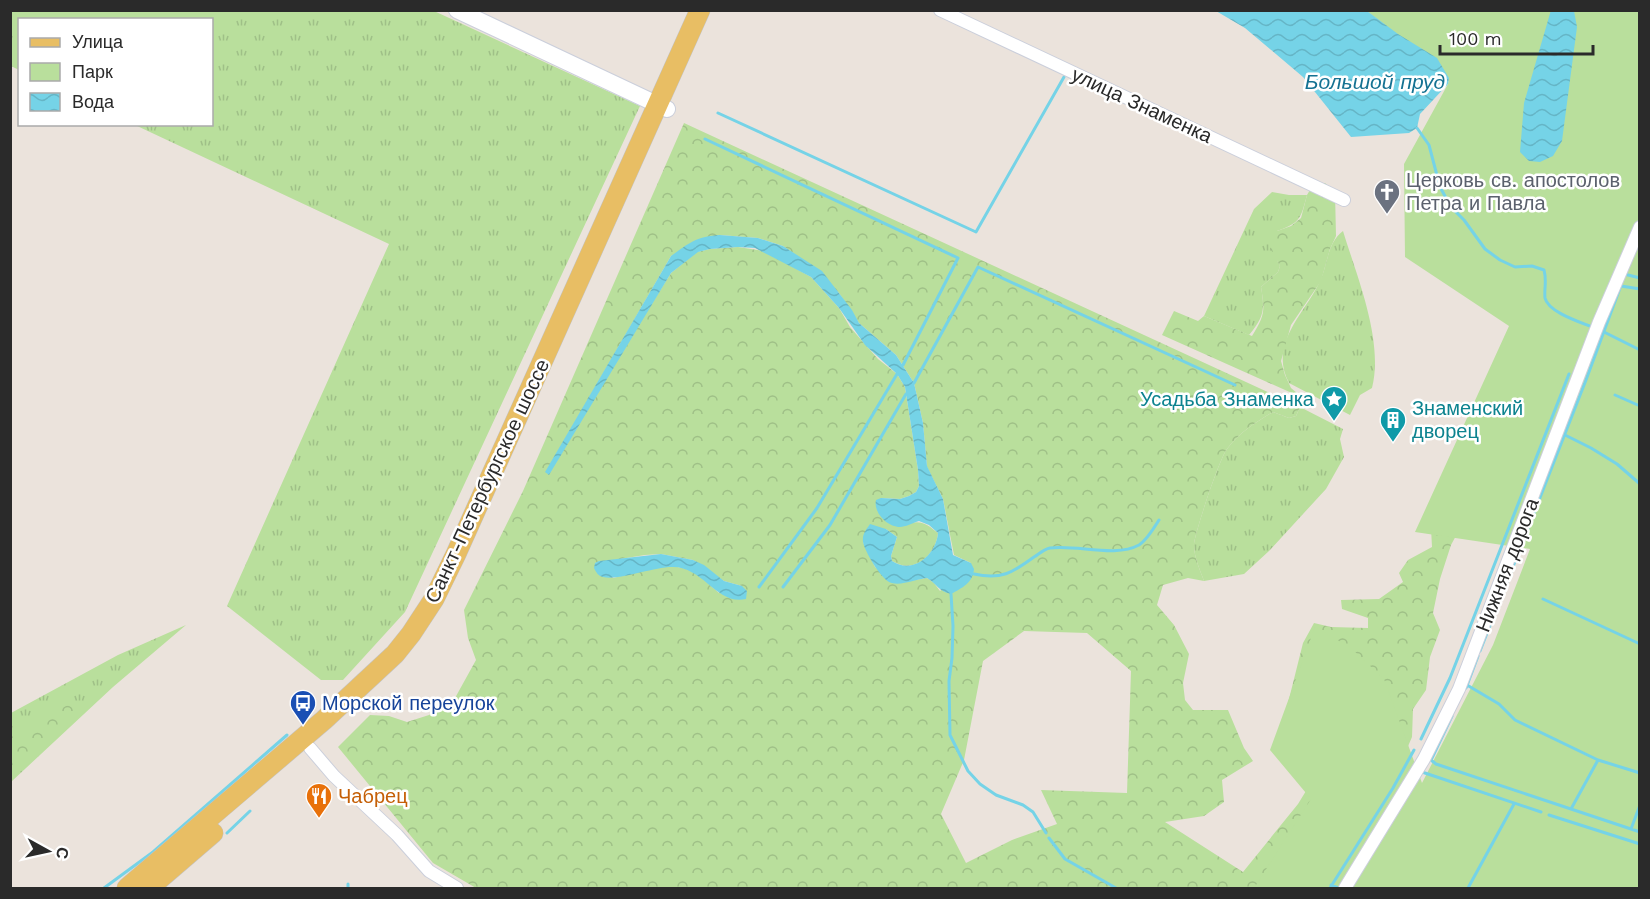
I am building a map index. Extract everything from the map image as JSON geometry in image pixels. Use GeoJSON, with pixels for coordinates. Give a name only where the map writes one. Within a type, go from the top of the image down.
{"type":"FeatureCollection","features":[{"type":"Feature","properties":{"kind":"main road"},"geometry":{"type":"LineString","coordinates":[[457,10],[662,107]]}},
{"type":"Feature","properties":{"kind":"main road","name":"Санкт-Петербургское шоссе"},"geometry":{"type":"LineString","coordinates":[[149,888],[386,679],[419,641],[443,603],[470,549],[662,107],[700,10]]}},
{"type":"Feature","properties":{"kind":"main road","name":"Санкт-Петербургское шоссе"},"geometry":{"type":"LineString","coordinates":[[127,888],[356,693],[395,654],[411,634],[434,599],[456,554],[662,107],[712,10]]}},
{"type":"Feature","properties":{"kind":"street","name":"улица Знаменка"},"geometry":{"type":"LineString","coordinates":[[940,10],[1344,200]]}},
{"type":"Feature","properties":{"kind":"street","name":"Нижняя дорога"},"geometry":{"type":"LineString","coordinates":[[1345,888],[1424,759],[1455,698],[1599,322],[1640,227]]}},
{"type":"Feature","properties":{"kind":"street"},"geometry":{"type":"LineString","coordinates":[[310,748],[334,776],[390,828],[429,872],[457,888]]}},
{"type":"Feature","properties":{"kind":"green space"},"geometry":{"type":"Polygon","coordinates":[[[11,10],[434,11],[640,106],[405,612],[343,680],[321,680],[227,606],[389,244],[137,126],[213,126],[213,18],[18,18],[18,70],[11,66],[11,10]]]}},
{"type":"Feature","properties":{"kind":"green space"},"geometry":{"type":"Polygon","coordinates":[[[1367,11],[1639,11],[1639,888],[1249,888],[1256,885],[1311,799],[1270,750],[1315,627],[1351,648],[1384,679],[1422,783],[1493,645],[1530,549],[1415,532],[1509,326],[1405,257],[1404,164],[1448,84],[1449,78],[1367,11]]]}},
{"type":"Feature","properties":{"kind":"green space"},"geometry":{"type":"Polygon","coordinates":[[[684,123],[1300,407],[1296,416],[1289,418],[1273,412],[1242,433],[1227,449],[1213,480],[1195,538],[1195,554],[1204,581],[1188,578],[1163,585],[1157,605],[1174,625],[1189,654],[1183,683],[1185,700],[1193,710],[1228,710],[1244,748],[1253,761],[1222,780],[1224,802],[1204,816],[1165,822],[1243,872],[1298,804],[1309,786],[1278,743],[1303,643],[1314,623],[1331,627],[1368,628],[1368,618],[1342,609],[1341,600],[1379,599],[1403,582],[1399,573],[1408,560],[1432,547],[1430,509],[1465,519],[1451,545],[1440,579],[1433,613],[1440,630],[1430,657],[1426,690],[1413,709],[1412,737],[1393,781],[1331,888],[476,888],[433,863],[338,747],[370,715],[389,716],[407,722],[429,715],[455,698],[476,660],[468,638],[464,610],[523,491],[684,123]],[[720,235],[671,256],[546,472],[671,273],[697,252],[738,247],[764,251],[811,277],[839,308],[850,327],[878,359],[897,374],[905,387],[919,486],[916,492],[900,499],[881,498],[911,523],[922,523],[935,530],[938,533],[936,541],[928,555],[916,564],[908,566],[892,561],[891,556],[897,537],[886,529],[863,542],[875,567],[897,583],[927,578],[940,591],[971,563],[954,555],[943,499],[927,467],[923,423],[914,383],[896,355],[859,323],[839,293],[800,258],[783,246],[758,238],[720,235]],[[661,554],[595,563],[613,578],[653,568],[674,567],[693,572],[719,593],[742,586],[724,581],[693,560],[661,554]],[[1024,631],[983,661],[964,760],[941,814],[966,863],[1012,840],[1057,824],[1041,790],[1127,793],[1131,671],[1087,633],[1024,631]]]}},
{"type":"Feature","properties":{"kind":"green space"},"geometry":{"type":"Polygon","coordinates":[[[1314,183],[1325,183],[1335,192],[1336,236],[1321,281],[1291,325],[1281,361],[1291,388],[1303,398],[1162,335],[1174,311],[1198,321],[1204,316],[1252,336],[1263,313],[1261,287],[1278,272],[1280,266],[1270,248],[1270,240],[1277,231],[1291,226],[1301,218],[1307,195],[1314,183]]]}},
{"type":"Feature","properties":{"kind":"green space"},"geometry":{"type":"Polygon","coordinates":[[[1272,192],[1307,195],[1299,218],[1291,225],[1277,231],[1277,260],[1280,266],[1278,272],[1261,287],[1262,313],[1249,335],[1204,316],[1254,209],[1272,192]]]}},
{"type":"Feature","properties":{"kind":"green space"},"geometry":{"type":"Polygon","coordinates":[[[1343,231],[1372,330],[1375,370],[1372,388],[1360,395],[1350,415],[1289,383],[1283,355],[1291,329],[1314,293],[1334,241],[1343,231]]]}},
{"type":"Feature","properties":{"kind":"green space"},"geometry":{"type":"Polygon","coordinates":[[[1300,407],[1343,429],[1340,439],[1344,457],[1326,489],[1269,551],[1244,574],[1204,581],[1196,559],[1194,545],[1208,496],[1227,449],[1248,428],[1273,412],[1289,418],[1296,416],[1300,407]]]}},
{"type":"Feature","properties":{"kind":"green space"},"geometry":{"type":"Polygon","coordinates":[[[186,625],[113,687],[11,782],[11,713],[118,655],[186,625]]]}},
{"type":"Feature","properties":{"kind":"green space"},"geometry":{"type":"Polygon","coordinates":[[[97,699],[11,776],[11,737],[51,712],[97,699]]]}},
{"type":"Feature","properties":{"kind":"water"},"geometry":{"type":"Polygon","coordinates":[[[1551,10],[1574,11],[1577,27],[1562,141],[1553,156],[1540,162],[1529,161],[1520,152],[1524,103],[1551,10]]]}},
{"type":"Feature","properties":{"kind":"water","name":"Большой пруд"},"geometry":{"type":"Polygon","coordinates":[[[1216,11],[1367,11],[1398,34],[1437,58],[1449,78],[1448,84],[1420,114],[1417,128],[1409,133],[1351,137],[1303,77],[1245,28],[1216,11]]]}},
{"type":"Feature","properties":{"kind":"water"},"geometry":{"type":"Polygon","coordinates":[[[720,235],[758,238],[783,246],[822,271],[852,310],[859,323],[896,355],[914,383],[923,423],[927,466],[943,499],[953,555],[971,563],[974,569],[972,578],[963,587],[951,594],[927,578],[903,583],[889,582],[873,564],[863,542],[864,534],[870,524],[886,529],[897,537],[891,556],[892,561],[900,565],[915,564],[928,555],[933,549],[938,533],[929,525],[919,521],[900,527],[890,524],[879,514],[876,505],[876,500],[881,498],[900,499],[909,496],[916,492],[919,486],[905,387],[897,374],[865,345],[839,308],[811,277],[755,248],[738,247],[698,252],[671,273],[549,475],[545,472],[671,256],[694,241],[720,235]]]}},
{"type":"Feature","properties":{"kind":"water"},"geometry":{"type":"Polygon","coordinates":[[[661,554],[693,560],[704,565],[724,581],[742,586],[747,591],[746,599],[736,600],[727,597],[683,568],[664,568],[609,578],[600,576],[594,568],[595,563],[599,561],[661,554]]]}},
{"type":"Feature","properties":{"kind":"waterway"},"geometry":{"type":"LineString","coordinates":[[718,113],[976,232],[1064,77]]}},
{"type":"Feature","properties":{"kind":"waterway"},"geometry":{"type":"LineString","coordinates":[[1417,128],[1429,145],[1440,187],[1451,207],[1464,220],[1485,249],[1515,267],[1532,266],[1544,270],[1547,303],[1565,316],[1592,327]]}},
{"type":"Feature","properties":{"kind":"waterway"},"geometry":{"type":"LineString","coordinates":[[705,139],[958,258],[903,365]]}},
{"type":"Feature","properties":{"kind":"waterway"},"geometry":{"type":"LineString","coordinates":[[914,383],[978,267],[1235,385]]}},
{"type":"Feature","properties":{"kind":"waterway"},"geometry":{"type":"LineString","coordinates":[[1624,274],[1640,278]]}},
{"type":"Feature","properties":{"kind":"waterway"},"geometry":{"type":"LineString","coordinates":[[1621,286],[1640,289]]}},
{"type":"Feature","properties":{"kind":"waterway"},"geometry":{"type":"LineString","coordinates":[[1480,651],[1620,288]]}},
{"type":"Feature","properties":{"kind":"waterway"},"geometry":{"type":"LineString","coordinates":[[1604,332],[1640,350]]}},
{"type":"Feature","properties":{"kind":"waterway"},"geometry":{"type":"LineString","coordinates":[[759,587],[817,508],[897,374]]}},
{"type":"Feature","properties":{"kind":"waterway"},"geometry":{"type":"LineString","coordinates":[[1421,739],[1450,678],[1569,374]]}},
{"type":"Feature","properties":{"kind":"waterway"},"geometry":{"type":"LineString","coordinates":[[783,587],[830,525],[906,394]]}},
{"type":"Feature","properties":{"kind":"waterway"},"geometry":{"type":"LineString","coordinates":[[1615,395],[1640,406]]}},
{"type":"Feature","properties":{"kind":"waterway"},"geometry":{"type":"LineString","coordinates":[[1565,435],[1617,464],[1640,484]]}},
{"type":"Feature","properties":{"kind":"waterway"},"geometry":{"type":"LineString","coordinates":[[974,574],[983,576],[1006,574],[1050,548],[1107,551],[1129,549],[1145,540],[1159,520]]}},
{"type":"Feature","properties":{"kind":"waterway"},"geometry":{"type":"LineString","coordinates":[[951,594],[953,626],[949,681],[950,735],[968,771],[980,784],[996,795],[1023,805],[1033,812],[1046,833]]}},
{"type":"Feature","properties":{"kind":"waterway"},"geometry":{"type":"LineString","coordinates":[[1543,599],[1640,644]]}},
{"type":"Feature","properties":{"kind":"waterway"},"geometry":{"type":"LineString","coordinates":[[1466,688],[1478,656]]}},
{"type":"Feature","properties":{"kind":"waterway"},"geometry":{"type":"LineString","coordinates":[[1467,685],[1499,704],[1515,720],[1598,760],[1640,773]]}},
{"type":"Feature","properties":{"kind":"waterway"},"geometry":{"type":"LineString","coordinates":[[1452,716],[1431,760],[1436,764],[1640,832]]}},
{"type":"Feature","properties":{"kind":"waterway"},"geometry":{"type":"LineString","coordinates":[[104,888],[153,852],[287,735]]}},
{"type":"Feature","properties":{"kind":"waterway"},"geometry":{"type":"LineString","coordinates":[[1330,888],[1393,788],[1414,750]]}},
{"type":"Feature","properties":{"kind":"waterway"},"geometry":{"type":"LineString","coordinates":[[1571,809],[1598,760]]}},
{"type":"Feature","properties":{"kind":"waterway"},"geometry":{"type":"LineString","coordinates":[[1422,772],[1541,812]]}},
{"type":"Feature","properties":{"kind":"waterway"},"geometry":{"type":"LineString","coordinates":[[1468,888],[1514,804]]}},
{"type":"Feature","properties":{"kind":"waterway"},"geometry":{"type":"LineString","coordinates":[[1631,829],[1640,805]]}},
{"type":"Feature","properties":{"kind":"waterway"},"geometry":{"type":"LineString","coordinates":[[227,833],[250,811]]}},
{"type":"Feature","properties":{"kind":"waterway"},"geometry":{"type":"LineString","coordinates":[[1549,815],[1640,844]]}},
{"type":"Feature","properties":{"kind":"waterway"},"geometry":{"type":"LineString","coordinates":[[1049,838],[1065,859],[1116,888]]}},
{"type":"Feature","properties":{"kind":"waterway"},"geometry":{"type":"LineString","coordinates":[[1331,885],[1338,888]]}},
{"type":"Feature","properties":{"kind":"place","name":"Церковь св. апостолов Петра и Павла"},"geometry":{"type":"Point","coordinates":[1387,215]}},
{"type":"Feature","properties":{"kind":"place","name":"Усадьба Знаменка"},"geometry":{"type":"Point","coordinates":[1334,422]}},
{"type":"Feature","properties":{"kind":"place","name":"Знаменский дворец"},"geometry":{"type":"Point","coordinates":[1393,443]}},
{"type":"Feature","properties":{"kind":"place","name":"Морской переулок"},"geometry":{"type":"Point","coordinates":[303,726]}},
{"type":"Feature","properties":{"kind":"place","name":"Чабрец"},"geometry":{"type":"Point","coordinates":[319,819]}}]}
